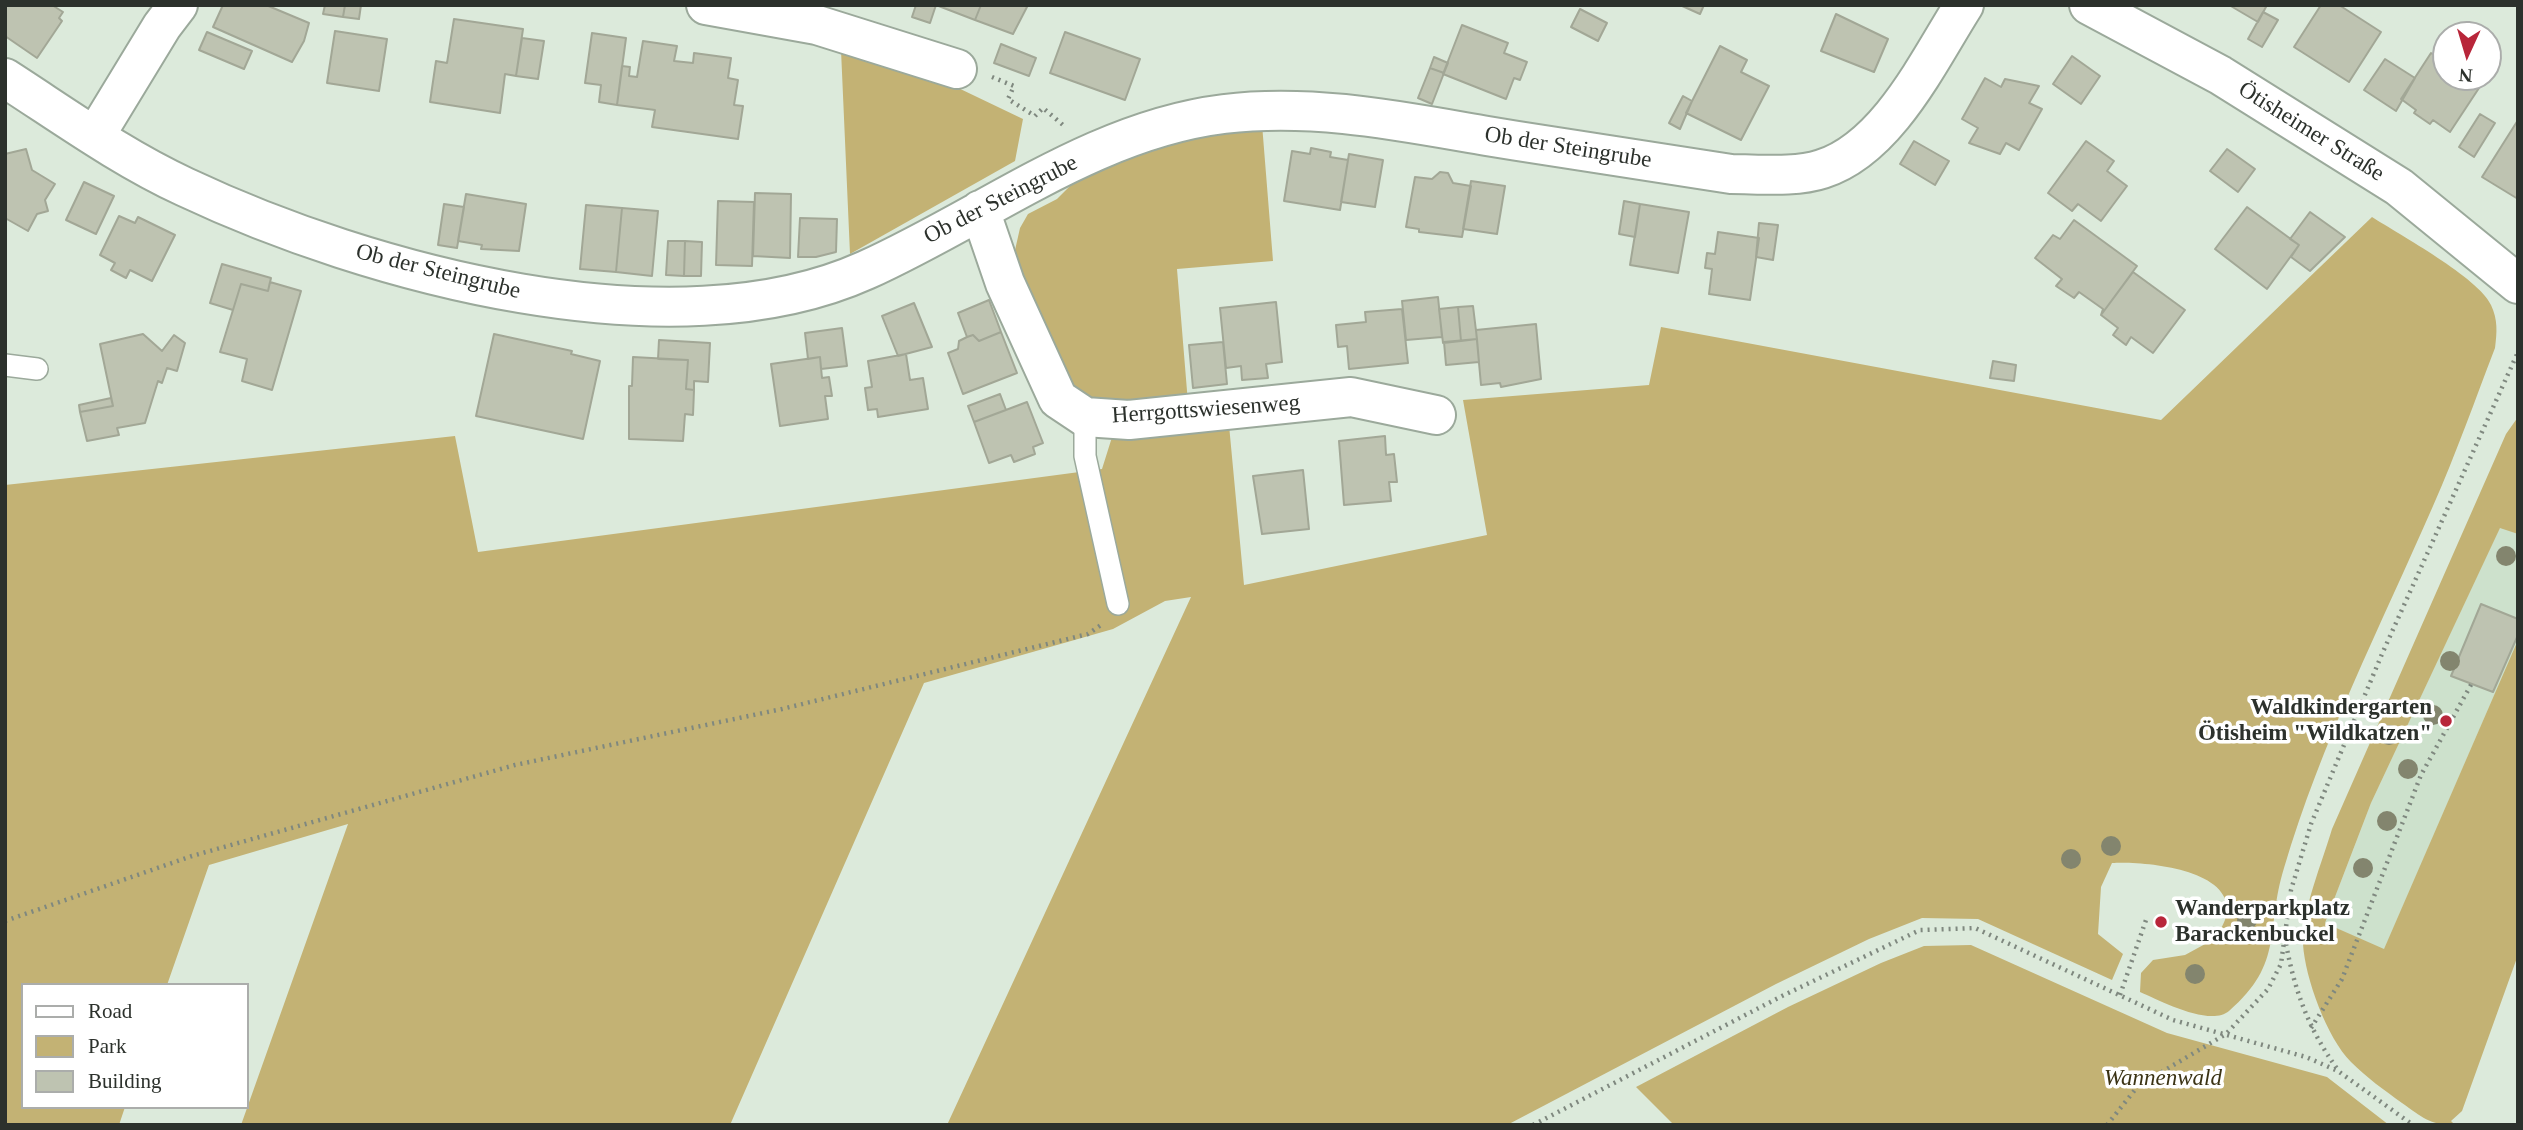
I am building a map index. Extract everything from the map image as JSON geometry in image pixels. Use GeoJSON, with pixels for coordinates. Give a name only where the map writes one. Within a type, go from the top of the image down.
{"type":"FeatureCollection","features":[{"type":"Feature","properties":{"kind":"street"},"geometry":{"type":"LineString","coordinates":[[95,136],[162,26],[178,5]]}},
{"type":"Feature","properties":{"kind":"street"},"geometry":{"type":"LineString","coordinates":[[706,5],[817,25],[971,71]]}},
{"type":"Feature","properties":{"kind":"street","name":"Ob der Steingrube"},"geometry":{"type":"LineString","coordinates":[[5,78],[95,136],[183,186],[276,225],[387,265],[494,289],[569,300],[712,306],[784,296],[863,271],[1088,155],[1156,127],[1223,114],[1296,109],[1394,121],[1731,174],[1774,175],[1822,169],[1867,143],[1902,103],[1964,5]]}},
{"type":"Feature","properties":{"kind":"street","name":"Ötisheimer Straße"},"geometry":{"type":"LineString","coordinates":[[2089,5],[2220,75],[2399,187],[2518,284]]}},
{"type":"Feature","properties":{"kind":"street","name":"Herrgottswiesenweg"},"geometry":{"type":"LineString","coordinates":[[980,211],[1005,283],[1058,399],[1086,417],[1129,420],[1352,397],[1436,415]]}},
{"type":"Feature","properties":{"kind":"lane"},"geometry":{"type":"LineString","coordinates":[[5,365],[37,369]]}},
{"type":"Feature","properties":{"kind":"lane"},"geometry":{"type":"LineString","coordinates":[[1086,417],[1085,456],[1118,604]]}},
{"type":"Feature","properties":{"kind":"path"},"geometry":{"type":"LineString","coordinates":[[971,71],[1014,86],[1007,99],[1035,116],[1042,108],[1062,124]]}},
{"type":"Feature","properties":{"kind":"path"},"geometry":{"type":"LineString","coordinates":[[2107,1125],[2138,1086],[2226,1034],[2268,989],[2281,964],[2291,890],[2311,824],[2382,654],[2518,352]]}},
{"type":"Feature","properties":{"kind":"path"},"geometry":{"type":"LineString","coordinates":[[5,921],[192,856],[501,769],[782,709],[1088,634],[1116,614],[1118,604]]}},
{"type":"Feature","properties":{"kind":"path"},"geometry":{"type":"LineString","coordinates":[[2311,1028],[2342,979],[2421,775],[2472,683]]}},
{"type":"Feature","properties":{"kind":"path"},"geometry":{"type":"LineString","coordinates":[[2120,995],[2146,920]]}},
{"type":"Feature","properties":{"kind":"path"},"geometry":{"type":"LineString","coordinates":[[1533,1125],[1782,996],[1920,930],[1975,929],[2174,1020],[2306,1057],[2339,1071],[2413,1125]]}},
{"type":"Feature","properties":{"kind":"path"},"geometry":{"type":"LineString","coordinates":[[2286,940],[2295,990],[2311,1028],[2339,1071]]}},
{"type":"Feature","properties":{"kind":"shaded area","name":"Waldkindergarten Ötisheim \"Wildkatzen\""},"geometry":{"type":"Polygon","coordinates":[[[2500,527],[2518,534],[2518,640],[2384,950],[2325,923],[2371,803],[2500,527]]]}},
{"type":"Feature","properties":{"kind":"green space"},"geometry":{"type":"Polygon","coordinates":[[[841,50],[952,85],[1023,119],[1015,161],[850,254],[841,50]]]}},
{"type":"Feature","properties":{"kind":"green space"},"geometry":{"type":"Polygon","coordinates":[[[1262,124],[1273,261],[1177,269],[1188,403],[1118,409],[1082,396],[1061,378],[1013,259],[1020,228],[1028,214],[1057,199],[1087,169],[1127,150],[1262,124]]]}},
{"type":"Feature","properties":{"kind":"green space"},"geometry":{"type":"Polygon","coordinates":[[[2372,217],[2471,282],[2484,294],[2495,316],[2495,348],[2457,447],[2353,685],[2299,821],[2278,890],[2266,961],[2247,994],[2221,1015],[2210,1016],[2185,1011],[2140,992],[2141,973],[2153,960],[2185,955],[2218,937],[2227,914],[2224,897],[2214,885],[2200,876],[2182,870],[2112,863],[2101,887],[2098,934],[2123,954],[2112,980],[1978,919],[1922,918],[1869,939],[1776,984],[1507,1125],[947,1125],[1191,597],[1165,601],[1113,629],[924,683],[730,1125],[241,1125],[348,824],[209,865],[168,983],[21,983],[21,1109],[124,1109],[119,1125],[5,1125],[5,485],[455,436],[478,552],[1102,469],[1113,434],[1229,425],[1244,585],[1487,535],[1463,400],[1649,385],[1661,327],[2161,420],[2372,217]]]}},
{"type":"Feature","properties":{"kind":"green space"},"geometry":{"type":"Polygon","coordinates":[[[2518,417],[2518,534],[2500,528],[2371,803],[2325,923],[2384,949],[2518,640],[2518,955],[2462,1111],[2451,1121],[2455,1125],[2446,1125],[2432,1122],[2415,1112],[2369,1079],[2342,1051],[2326,1023],[2313,990],[2305,958],[2303,931],[2309,902],[2332,829],[2506,434],[2518,417]]]}},
{"type":"Feature","properties":{"kind":"green space","name":"Wannenwald"},"geometry":{"type":"Polygon","coordinates":[[[1971,945],[2167,1033],[2327,1077],[2389,1125],[1674,1125],[1636,1087],[1788,1007],[1881,963],[1924,946],[1971,945]]]}},
{"type":"Feature","properties":{"kind":"building"},"geometry":{"type":"Polygon","coordinates":[[[5,5],[52,5],[63,12],[59,18],[62,21],[37,58],[5,36],[5,5]]]}},
{"type":"Feature","properties":{"kind":"building"},"geometry":{"type":"Polygon","coordinates":[[[223,5],[266,5],[309,23],[304,41],[292,62],[213,27],[223,5]]]}},
{"type":"Feature","properties":{"kind":"building"},"geometry":{"type":"Polygon","coordinates":[[[325,5],[345,5],[343,17],[323,14],[325,5]]]}},
{"type":"Feature","properties":{"kind":"building"},"geometry":{"type":"Polygon","coordinates":[[[345,5],[361,5],[359,19],[343,17],[345,5]]]}},
{"type":"Feature","properties":{"kind":"building"},"geometry":{"type":"Polygon","coordinates":[[[916,5],[936,5],[930,23],[912,17],[916,5]]]}},
{"type":"Feature","properties":{"kind":"building"},"geometry":{"type":"Polygon","coordinates":[[[936,5],[981,5],[975,20],[936,5]]]}},
{"type":"Feature","properties":{"kind":"building"},"geometry":{"type":"Polygon","coordinates":[[[981,5],[1028,5],[1013,34],[975,20],[981,5]]]}},
{"type":"Feature","properties":{"kind":"building"},"geometry":{"type":"Polygon","coordinates":[[[1680,5],[1704,5],[1700,14],[1680,5]]]}},
{"type":"Feature","properties":{"kind":"building"},"geometry":{"type":"Polygon","coordinates":[[[2229,5],[2267,5],[2258,22],[2229,5]]]}},
{"type":"Feature","properties":{"kind":"building"},"geometry":{"type":"Polygon","coordinates":[[[2321,5],[2339,5],[2381,32],[2349,82],[2294,47],[2321,5]]]}},
{"type":"Feature","properties":{"kind":"building"},"geometry":{"type":"Polygon","coordinates":[[[1580,9],[1607,23],[1598,41],[1571,27],[1580,9]]]}},
{"type":"Feature","properties":{"kind":"building"},"geometry":{"type":"Polygon","coordinates":[[[2263,12],[2278,20],[2262,47],[2248,39],[2263,12]]]}},
{"type":"Feature","properties":{"kind":"building"},"geometry":{"type":"Polygon","coordinates":[[[1836,14],[1888,39],[1874,72],[1821,51],[1836,14]]]}},
{"type":"Feature","properties":{"kind":"building"},"geometry":{"type":"Polygon","coordinates":[[[454,19],[523,29],[516,76],[505,74],[500,113],[430,102],[436,61],[447,63],[454,19]]]}},
{"type":"Feature","properties":{"kind":"building"},"geometry":{"type":"Polygon","coordinates":[[[1462,25],[1508,43],[1504,53],[1527,62],[1520,80],[1514,78],[1506,99],[1443,74],[1462,25]]]}},
{"type":"Feature","properties":{"kind":"building"},"geometry":{"type":"Polygon","coordinates":[[[335,31],[387,39],[379,91],[327,83],[335,31]]]}},
{"type":"Feature","properties":{"kind":"building"},"geometry":{"type":"Polygon","coordinates":[[[207,32],[252,51],[244,69],[199,50],[207,32]]]}},
{"type":"Feature","properties":{"kind":"building"},"geometry":{"type":"Polygon","coordinates":[[[1065,32],[1140,59],[1125,100],[1050,73],[1065,32]]]}},
{"type":"Feature","properties":{"kind":"building"},"geometry":{"type":"Polygon","coordinates":[[[592,33],[626,38],[617,105],[599,102],[601,85],[585,83],[592,33]]]}},
{"type":"Feature","properties":{"kind":"building"},"geometry":{"type":"Polygon","coordinates":[[[522,38],[544,41],[538,79],[516,76],[522,38]]]}},
{"type":"Feature","properties":{"kind":"building"},"geometry":{"type":"Polygon","coordinates":[[[643,41],[677,46],[674,61],[693,63],[694,53],[731,58],[728,78],[738,80],[734,105],[743,106],[738,139],[652,127],[655,110],[617,105],[622,66],[630,67],[629,76],[637,77],[643,41]]]}},
{"type":"Feature","properties":{"kind":"building"},"geometry":{"type":"Polygon","coordinates":[[[1001,44],[1036,58],[1029,76],[994,63],[1001,44]]]}},
{"type":"Feature","properties":{"kind":"building"},"geometry":{"type":"Polygon","coordinates":[[[1720,46],[1747,60],[1741,72],[1769,86],[1741,140],[1686,113],[1720,46]]]}},
{"type":"Feature","properties":{"kind":"building"},"geometry":{"type":"Polygon","coordinates":[[[2431,53],[2432,91],[2477,91],[2450,132],[2433,120],[2430,124],[2414,113],[2416,110],[2401,99],[2431,53]]]}},
{"type":"Feature","properties":{"kind":"building"},"geometry":{"type":"Polygon","coordinates":[[[2072,56],[2100,76],[2081,104],[2053,84],[2072,56]]]}},
{"type":"Feature","properties":{"kind":"building"},"geometry":{"type":"Polygon","coordinates":[[[1434,57],[1448,63],[1444,73],[1430,68],[1434,57]]]}},
{"type":"Feature","properties":{"kind":"building"},"geometry":{"type":"Polygon","coordinates":[[[2385,59],[2415,78],[2396,111],[2364,90],[2385,59]]]}},
{"type":"Feature","properties":{"kind":"building"},"geometry":{"type":"Polygon","coordinates":[[[1430,68],[1444,73],[1432,104],[1418,98],[1430,68]]]}},
{"type":"Feature","properties":{"kind":"building"},"geometry":{"type":"Polygon","coordinates":[[[1985,78],[2001,87],[2005,79],[2039,86],[2029,103],[2042,109],[2019,150],[2006,143],[2000,154],[1969,143],[1978,128],[1962,119],[1985,78]]]}},
{"type":"Feature","properties":{"kind":"building"},"geometry":{"type":"Polygon","coordinates":[[[1683,96],[1692,101],[1680,129],[1669,123],[1683,96]]]}},
{"type":"Feature","properties":{"kind":"building"},"geometry":{"type":"Polygon","coordinates":[[[2480,114],[2495,123],[2474,157],[2459,147],[2480,114]]]}},
{"type":"Feature","properties":{"kind":"building"},"geometry":{"type":"Polygon","coordinates":[[[2518,120],[2518,199],[2482,177],[2518,120]]]}},
{"type":"Feature","properties":{"kind":"building"},"geometry":{"type":"Polygon","coordinates":[[[1914,141],[1949,161],[1935,185],[1900,164],[1914,141]]]}},
{"type":"Feature","properties":{"kind":"building"},"geometry":{"type":"Polygon","coordinates":[[[2086,141],[2114,161],[2107,171],[2127,186],[2101,221],[2078,204],[2072,211],[2048,193],[2086,141]]]}},
{"type":"Feature","properties":{"kind":"building"},"geometry":{"type":"Polygon","coordinates":[[[1311,148],[1331,152],[1330,157],[1348,160],[1340,210],[1284,201],[1292,151],[1310,154],[1311,148]]]}},
{"type":"Feature","properties":{"kind":"building"},"geometry":{"type":"Polygon","coordinates":[[[26,149],[32,170],[55,184],[45,200],[48,211],[37,214],[28,231],[5,218],[5,154],[26,149]]]}},
{"type":"Feature","properties":{"kind":"building"},"geometry":{"type":"Polygon","coordinates":[[[2227,149],[2255,169],[2238,192],[2210,171],[2227,149]]]}},
{"type":"Feature","properties":{"kind":"building"},"geometry":{"type":"Polygon","coordinates":[[[1349,154],[1383,160],[1375,207],[1341,202],[1349,154]]]}},
{"type":"Feature","properties":{"kind":"building"},"geometry":{"type":"Polygon","coordinates":[[[1440,172],[1448,173],[1453,183],[1471,186],[1462,237],[1419,232],[1419,229],[1406,227],[1415,177],[1432,179],[1440,172]]]}},
{"type":"Feature","properties":{"kind":"building"},"geometry":{"type":"Polygon","coordinates":[[[1471,181],[1505,186],[1497,234],[1463,229],[1471,181]]]}},
{"type":"Feature","properties":{"kind":"building"},"geometry":{"type":"Polygon","coordinates":[[[84,182],[114,196],[96,234],[66,220],[84,182]]]}},
{"type":"Feature","properties":{"kind":"building"},"geometry":{"type":"Polygon","coordinates":[[[755,193],[791,194],[790,258],[753,256],[755,193]]]}},
{"type":"Feature","properties":{"kind":"building"},"geometry":{"type":"Polygon","coordinates":[[[466,194],[526,204],[519,251],[481,249],[482,245],[458,241],[466,194]]]}},
{"type":"Feature","properties":{"kind":"building"},"geometry":{"type":"Polygon","coordinates":[[[718,201],[754,202],[752,266],[716,265],[718,201]]]}},
{"type":"Feature","properties":{"kind":"building"},"geometry":{"type":"Polygon","coordinates":[[[1624,201],[1640,204],[1635,237],[1619,234],[1624,201]]]}},
{"type":"Feature","properties":{"kind":"building"},"geometry":{"type":"Polygon","coordinates":[[[444,204],[464,207],[457,248],[438,245],[444,204]]]}},
{"type":"Feature","properties":{"kind":"building"},"geometry":{"type":"Polygon","coordinates":[[[1640,204],[1689,212],[1678,273],[1630,265],[1640,204]]]}},
{"type":"Feature","properties":{"kind":"building"},"geometry":{"type":"Polygon","coordinates":[[[586,205],[622,208],[616,272],[580,269],[586,205]]]}},
{"type":"Feature","properties":{"kind":"building"},"geometry":{"type":"Polygon","coordinates":[[[2247,207],[2299,245],[2267,289],[2215,249],[2247,207]]]}},
{"type":"Feature","properties":{"kind":"building"},"geometry":{"type":"Polygon","coordinates":[[[622,208],[658,211],[652,276],[616,272],[622,208]]]}},
{"type":"Feature","properties":{"kind":"building"},"geometry":{"type":"Polygon","coordinates":[[[2310,212],[2345,237],[2310,271],[2291,257],[2299,245],[2290,239],[2310,212]]]}},
{"type":"Feature","properties":{"kind":"building"},"geometry":{"type":"Polygon","coordinates":[[[119,216],[135,223],[138,217],[175,235],[152,281],[130,270],[126,278],[111,270],[115,263],[100,255],[119,216]]]}},
{"type":"Feature","properties":{"kind":"building"},"geometry":{"type":"Polygon","coordinates":[[[800,218],[837,219],[836,252],[816,257],[798,257],[800,218]]]}},
{"type":"Feature","properties":{"kind":"building"},"geometry":{"type":"Polygon","coordinates":[[[2074,220],[2137,266],[2101,315],[2103,309],[2079,292],[2074,298],[2056,286],[2062,279],[2035,258],[2053,235],[2060,239],[2074,220]]]}},
{"type":"Feature","properties":{"kind":"building"},"geometry":{"type":"Polygon","coordinates":[[[1759,223],[1778,225],[1773,260],[1756,257],[1759,223]]]}},
{"type":"Feature","properties":{"kind":"building"},"geometry":{"type":"Polygon","coordinates":[[[1718,232],[1759,238],[1750,300],[1709,294],[1712,269],[1705,268],[1707,253],[1715,254],[1718,232]]]}},
{"type":"Feature","properties":{"kind":"building"},"geometry":{"type":"Polygon","coordinates":[[[668,241],[685,241],[684,276],[666,275],[668,241]]]}},
{"type":"Feature","properties":{"kind":"building"},"geometry":{"type":"Polygon","coordinates":[[[685,241],[702,242],[701,276],[684,276],[685,241]]]}},
{"type":"Feature","properties":{"kind":"building"},"geometry":{"type":"Polygon","coordinates":[[[222,264],[271,278],[268,291],[241,284],[233,310],[210,303],[222,264]]]}},
{"type":"Feature","properties":{"kind":"building"},"geometry":{"type":"Polygon","coordinates":[[[2133,272],[2185,310],[2153,353],[2131,337],[2126,345],[2113,335],[2118,328],[2101,315],[2133,272]]]}},
{"type":"Feature","properties":{"kind":"building"},"geometry":{"type":"Polygon","coordinates":[[[270,282],[301,291],[272,390],[242,381],[247,359],[220,352],[241,284],[268,291],[270,282]]]}},
{"type":"Feature","properties":{"kind":"building"},"geometry":{"type":"Polygon","coordinates":[[[1438,297],[1442,337],[1406,340],[1402,301],[1438,297]]]}},
{"type":"Feature","properties":{"kind":"building"},"geometry":{"type":"Polygon","coordinates":[[[989,300],[1001,332],[979,341],[973,335],[967,337],[958,313],[989,300]]]}},
{"type":"Feature","properties":{"kind":"building"},"geometry":{"type":"Polygon","coordinates":[[[1276,302],[1282,362],[1266,364],[1268,378],[1242,380],[1241,366],[1226,368],[1220,308],[1276,302]]]}},
{"type":"Feature","properties":{"kind":"building"},"geometry":{"type":"Polygon","coordinates":[[[914,303],[932,347],[898,356],[882,316],[914,303]]]}},
{"type":"Feature","properties":{"kind":"building"},"geometry":{"type":"Polygon","coordinates":[[[1473,306],[1477,339],[1461,341],[1458,307],[1473,306]]]}},
{"type":"Feature","properties":{"kind":"building"},"geometry":{"type":"Polygon","coordinates":[[[1458,307],[1461,341],[1443,343],[1439,309],[1458,307]]]}},
{"type":"Feature","properties":{"kind":"building"},"geometry":{"type":"Polygon","coordinates":[[[1402,309],[1408,363],[1349,369],[1347,346],[1338,347],[1336,325],[1366,322],[1365,312],[1402,309]]]}},
{"type":"Feature","properties":{"kind":"building"},"geometry":{"type":"Polygon","coordinates":[[[1536,324],[1541,379],[1501,387],[1500,383],[1481,385],[1476,330],[1536,324]]]}},
{"type":"Feature","properties":{"kind":"building"},"geometry":{"type":"Polygon","coordinates":[[[842,328],[847,366],[821,369],[820,357],[808,359],[805,333],[842,328]]]}},
{"type":"Feature","properties":{"kind":"building"},"geometry":{"type":"Polygon","coordinates":[[[1001,332],[1017,373],[963,394],[948,353],[958,349],[959,341],[967,337],[973,335],[979,341],[1001,332]]]}},
{"type":"Feature","properties":{"kind":"building"},"geometry":{"type":"Polygon","coordinates":[[[143,334],[162,351],[174,335],[185,343],[177,371],[167,368],[162,383],[158,381],[145,423],[117,428],[119,435],[87,441],[80,412],[113,406],[100,344],[143,334]]]}},
{"type":"Feature","properties":{"kind":"building"},"geometry":{"type":"Polygon","coordinates":[[[494,334],[572,351],[571,354],[600,361],[583,439],[476,416],[494,334]]]}},
{"type":"Feature","properties":{"kind":"building"},"geometry":{"type":"Polygon","coordinates":[[[1477,339],[1479,362],[1446,365],[1444,342],[1477,339]]]}},
{"type":"Feature","properties":{"kind":"building"},"geometry":{"type":"Polygon","coordinates":[[[659,340],[710,343],[708,382],[694,381],[694,390],[686,389],[688,360],[658,359],[659,340]]]}},
{"type":"Feature","properties":{"kind":"building"},"geometry":{"type":"Polygon","coordinates":[[[1223,342],[1227,384],[1193,388],[1189,345],[1223,342]]]}},
{"type":"Feature","properties":{"kind":"building"},"geometry":{"type":"Polygon","coordinates":[[[906,354],[910,380],[923,378],[928,409],[878,417],[877,409],[868,410],[865,388],[872,387],[868,361],[906,354]]]}},
{"type":"Feature","properties":{"kind":"building"},"geometry":{"type":"Polygon","coordinates":[[[633,357],[688,360],[686,389],[694,390],[693,415],[685,414],[683,441],[629,439],[629,386],[632,386],[633,357]]]}},
{"type":"Feature","properties":{"kind":"building"},"geometry":{"type":"Polygon","coordinates":[[[820,357],[822,378],[829,377],[832,396],[825,396],[828,419],[780,426],[771,364],[820,357]]]}},
{"type":"Feature","properties":{"kind":"building"},"geometry":{"type":"Polygon","coordinates":[[[1993,361],[2016,365],[2014,381],[1990,378],[1993,361]]]}},
{"type":"Feature","properties":{"kind":"building"},"geometry":{"type":"Polygon","coordinates":[[[1000,394],[1006,410],[974,422],[968,406],[1000,394]]]}},
{"type":"Feature","properties":{"kind":"building"},"geometry":{"type":"Polygon","coordinates":[[[111,398],[113,406],[80,412],[79,405],[111,398]]]}},
{"type":"Feature","properties":{"kind":"building"},"geometry":{"type":"Polygon","coordinates":[[[1027,402],[1043,443],[1033,447],[1035,454],[1014,462],[1011,455],[989,463],[974,422],[1027,402]]]}},
{"type":"Feature","properties":{"kind":"building"},"geometry":{"type":"Polygon","coordinates":[[[1385,436],[1386,455],[1394,454],[1397,482],[1389,482],[1391,501],[1344,505],[1339,441],[1385,436]]]}},
{"type":"Feature","properties":{"kind":"building"},"geometry":{"type":"Polygon","coordinates":[[[1303,470],[1309,529],[1262,534],[1253,476],[1303,470]]]}},
{"type":"Feature","properties":{"kind":"building"},"geometry":{"type":"Polygon","coordinates":[[[2481,604],[2518,619],[2518,635],[2493,692],[2451,676],[2481,604]]]}},
{"type":"Feature","properties":{"kind":"place","name":"Waldkindergarten Ötisheim \"Wildkatzen\""},"geometry":{"type":"Point","coordinates":[2446,721]}},
{"type":"Feature","properties":{"kind":"place","name":"Wanderparkplatz Barackenbuckel"},"geometry":{"type":"Point","coordinates":[2161,922]}}]}
